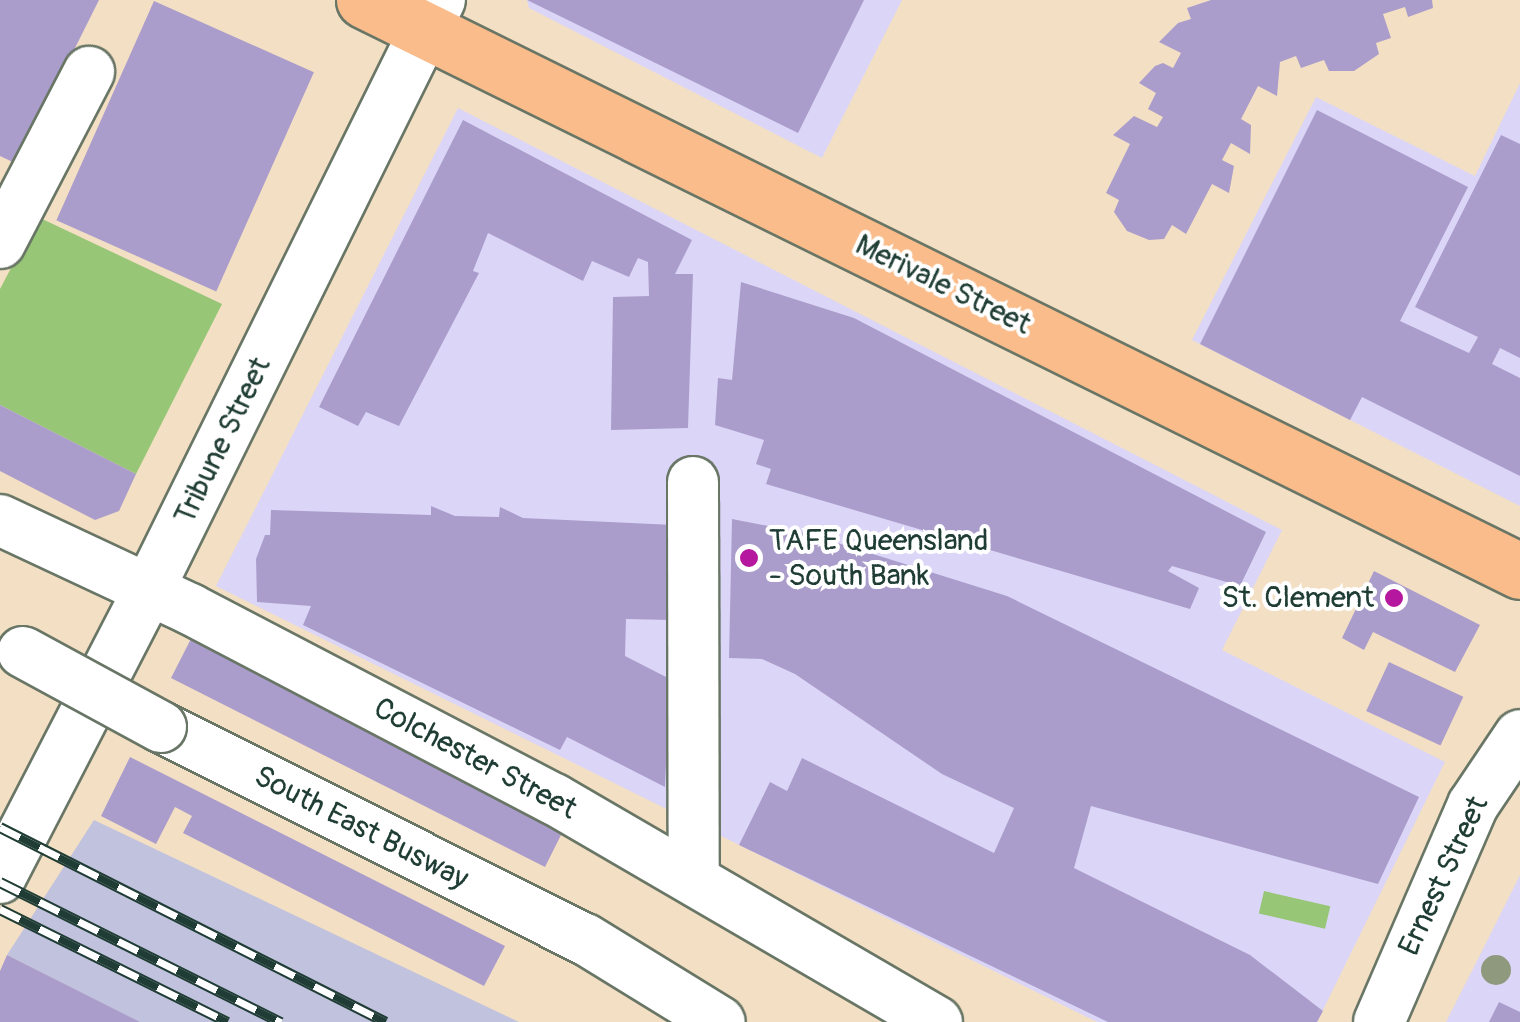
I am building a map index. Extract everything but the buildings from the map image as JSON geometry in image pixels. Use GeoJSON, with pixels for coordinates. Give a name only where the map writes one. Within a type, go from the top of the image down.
{"type":"FeatureCollection","features":[{"type":"Feature","properties":{"kind":"main road","name":"Merivale Street"},"geometry":{"type":"LineString","coordinates":[[364,0],[433,14],[1520,571]]}},
{"type":"Feature","properties":{"kind":"street","name":"Tribune Street"},"geometry":{"type":"LineString","coordinates":[[0,878],[148,591],[433,14]]}},
{"type":"Feature","properties":{"kind":"street"},"geometry":{"type":"LineString","coordinates":[[0,243],[89,72]]}},
{"type":"Feature","properties":{"kind":"street"},"geometry":{"type":"LineString","coordinates":[[693,482],[694,878]]}},
{"type":"Feature","properties":{"kind":"street","name":"Colchester Street"},"geometry":{"type":"LineString","coordinates":[[0,520],[148,591],[554,799],[937,1022]]}},
{"type":"Feature","properties":{"kind":"street","name":"South East Busway"},"geometry":{"type":"LineString","coordinates":[[11,645],[161,727],[585,939],[720,1022]]}},
{"type":"Feature","properties":{"kind":"street","name":"Ernest Street"},"geometry":{"type":"LineString","coordinates":[[1379,1022],[1473,805],[1520,735]]}},
{"type":"Feature","properties":{"kind":"shaded area"},"geometry":{"type":"Polygon","coordinates":[[[527,0],[902,0],[822,158],[529,8],[527,0]]]}},
{"type":"Feature","properties":{"kind":"shaded area"},"geometry":{"type":"Polygon","coordinates":[[[1520,83],[1520,506],[1192,340],[1316,97],[1475,176],[1520,83]]]}},
{"type":"Feature","properties":{"kind":"shaded area","name":"TAFE Queensland - South Bank"},"geometry":{"type":"Polygon","coordinates":[[[458,108],[1282,530],[1222,650],[1445,762],[1317,1022],[1097,1022],[216,586],[458,108]]]}},
{"type":"Feature","properties":{"kind":"shaded area"},"geometry":{"type":"Polygon","coordinates":[[[94,820],[519,1022],[139,1022],[7,955],[94,820]]]}},
{"type":"Feature","properties":{"kind":"shaded area"},"geometry":{"type":"Polygon","coordinates":[[[1520,875],[1520,1022],[1446,1022],[1480,955],[1520,875]]]}},
{"type":"Feature","properties":{"kind":"green space"},"geometry":{"type":"Polygon","coordinates":[[[38,217],[222,304],[136,474],[0,405],[0,289],[38,217]]]}},
{"type":"Feature","properties":{"kind":"green space"},"geometry":{"type":"Polygon","coordinates":[[[1264,891],[1330,906],[1325,929],[1259,913],[1264,891]]]}},
{"type":"Feature","properties":{"kind":"railway"},"geometry":{"type":"LineString","coordinates":[[0,827],[386,1022]]}},
{"type":"Feature","properties":{"kind":"railway"},"geometry":{"type":"LineString","coordinates":[[0,882],[281,1022]]}},
{"type":"Feature","properties":{"kind":"railway"},"geometry":{"type":"LineString","coordinates":[[0,909],[228,1022]]}},
{"type":"Feature","properties":{"kind":"place","name":"TAFE Queensland - South Bank"},"geometry":{"type":"Point","coordinates":[749,558]}},
{"type":"Feature","properties":{"kind":"place","name":"St. Clement"},"geometry":{"type":"Point","coordinates":[1394,598]}}]}
